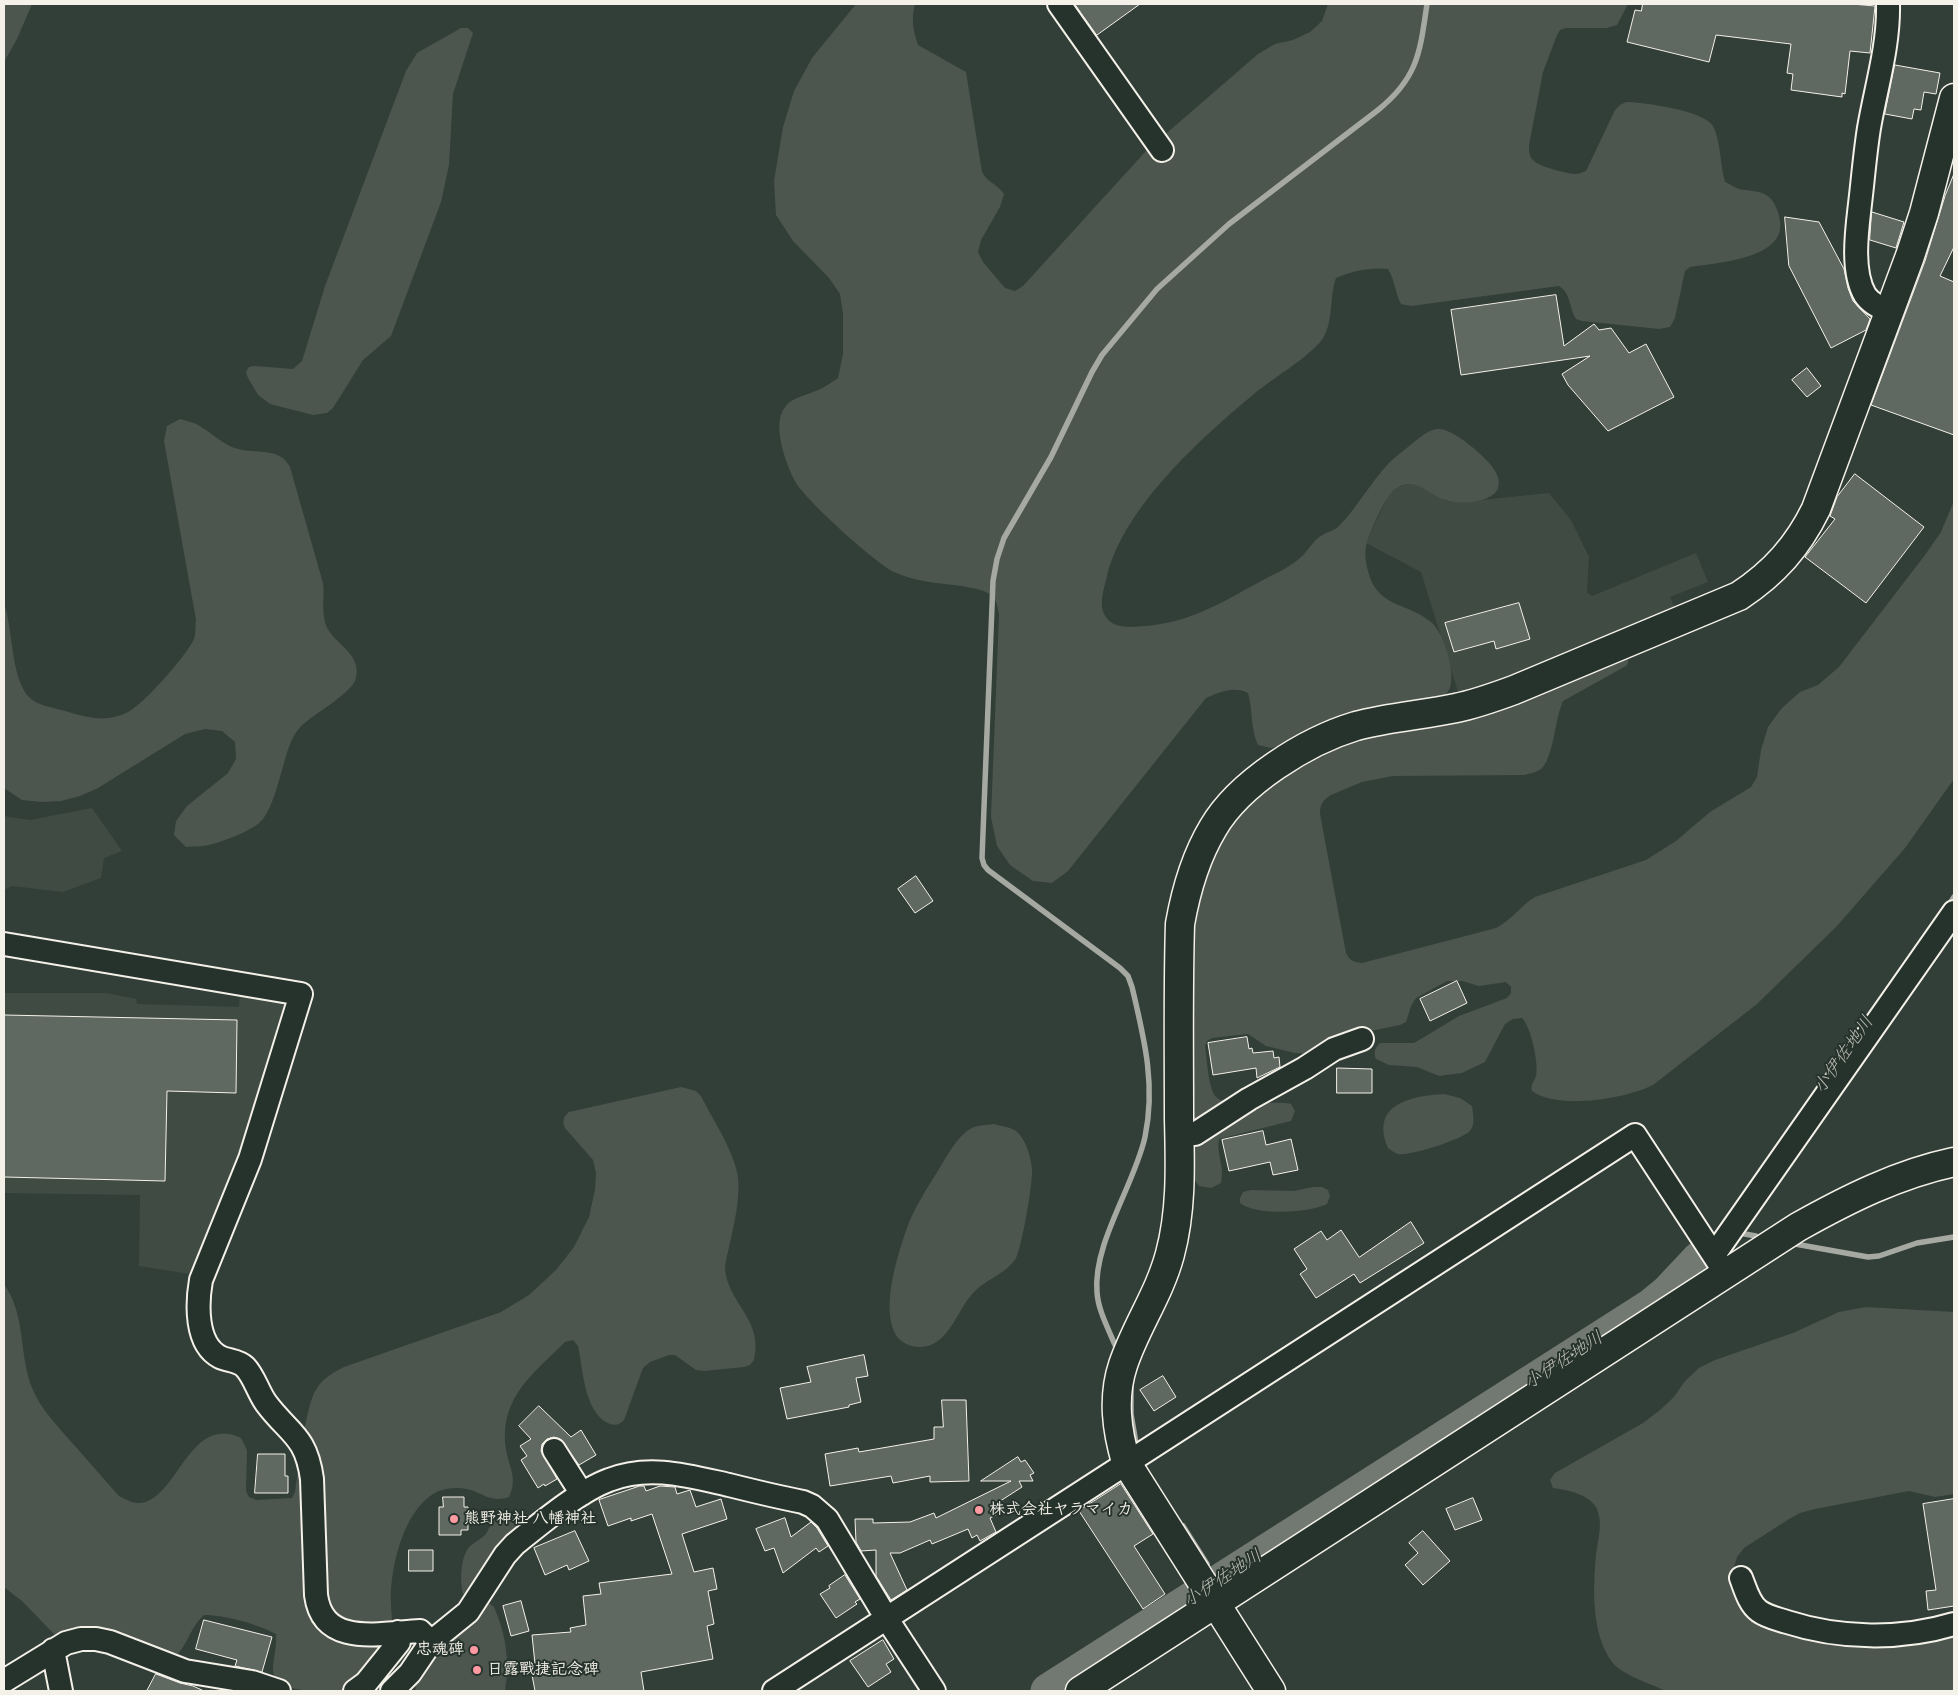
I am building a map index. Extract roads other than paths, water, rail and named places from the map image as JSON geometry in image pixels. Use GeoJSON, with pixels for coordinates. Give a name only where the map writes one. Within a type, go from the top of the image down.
{"type":"FeatureCollection","features":[{"type":"Feature","properties":{"kind":"street"},"geometry":{"type":"LineString","coordinates":[[1059,4],[1162,150]]}},
{"type":"Feature","properties":{"kind":"street"},"geometry":{"type":"LineString","coordinates":[[1888,4],[1886,42],[1869,130],[1857,229],[1856,254],[1865,296],[1879,307],[1890,311]]}},
{"type":"Feature","properties":{"kind":"street"},"geometry":{"type":"LineString","coordinates":[[1271,1691],[1126,1462],[1118,1423],[1118,1390],[1123,1366],[1156,1296],[1170,1253],[1178,1208],[1180,924],[1186,890],[1197,857],[1214,826],[1236,799],[1262,776],[1291,755],[1322,739],[1355,726],[1389,718],[1456,708],[1485,701],[1721,604],[1756,585],[1785,559],[1808,526],[1816,508],[1890,311],[1924,213],[1954,98]]}},
{"type":"Feature","properties":{"kind":"street"},"geometry":{"type":"LineString","coordinates":[[1714,1256],[1954,912]]}},
{"type":"Feature","properties":{"kind":"street"},"geometry":{"type":"LineString","coordinates":[[4,944],[301,994],[250,1159],[201,1280],[198,1295],[200,1325],[211,1349],[219,1356],[244,1366],[267,1404],[303,1445],[310,1461],[316,1595],[318,1607],[323,1617],[334,1628],[348,1633],[420,1631],[431,1642]]}},
{"type":"Feature","properties":{"kind":"street"},"geometry":{"type":"LineString","coordinates":[[1180,1134],[1195,1134],[1249,1099],[1296,1074],[1334,1049],[1362,1039]]}},
{"type":"Feature","properties":{"kind":"street"},"geometry":{"type":"LineString","coordinates":[[774,1691],[1635,1135],[1714,1256]]}},
{"type":"Feature","properties":{"kind":"street"},"geometry":{"type":"LineString","coordinates":[[1080,1691],[1209,1593],[1714,1256],[1798,1227],[1855,1196],[1916,1172],[1954,1162]]}},
{"type":"Feature","properties":{"kind":"street"},"geometry":{"type":"LineString","coordinates":[[554,1450],[582,1494]]}},
{"type":"Feature","properties":{"kind":"street"},"geometry":{"type":"LineString","coordinates":[[392,1691],[410,1673],[431,1642],[468,1612],[505,1555],[515,1544],[582,1494],[609,1480],[628,1474],[666,1472],[812,1506],[827,1519],[887,1619],[934,1691]]}},
{"type":"Feature","properties":{"kind":"street"},"geometry":{"type":"LineString","coordinates":[[1740,1578],[1757,1610],[1768,1616],[1806,1627],[1854,1634],[1883,1635],[1912,1633],[1954,1624]]}},
{"type":"Feature","properties":{"kind":"street"},"geometry":{"type":"LineString","coordinates":[[355,1691],[366,1683],[399,1642],[398,1632]]}},
{"type":"Feature","properties":{"kind":"street"},"geometry":{"type":"LineString","coordinates":[[4,1682],[53,1650],[74,1641],[96,1639],[110,1642],[185,1670],[252,1682],[279,1691]]}},
{"type":"Feature","properties":{"kind":"street"},"geometry":{"type":"LineString","coordinates":[[53,1650],[61,1691]]}},
{"type":"Feature","properties":{"kind":"waterway"},"geometry":{"type":"LineString","coordinates":[[1115,1345],[1099,1305],[1097,1273],[1101,1254],[1115,1214],[1140,1156],[1145,1137],[1149,1098],[1147,1061],[1141,1024],[1128,976],[1120,968],[988,870],[984,865],[982,858],[993,581],[997,559],[1004,538],[1051,457],[1102,355],[1157,289],[1229,224],[1378,110],[1402,87],[1415,63],[1419,50],[1427,4]]}},
{"type":"Feature","properties":{"kind":"waterway","name":"小伊佐地川"},"geometry":{"type":"LineString","coordinates":[[1947,908],[1954,897]]}},
{"type":"Feature","properties":{"kind":"waterway"},"geometry":{"type":"LineString","coordinates":[[1739,1233],[1756,1236]]}},
{"type":"Feature","properties":{"kind":"waterway"},"geometry":{"type":"LineString","coordinates":[[1795,1244],[1868,1257],[1879,1256],[1917,1243],[1954,1237]]}},
{"type":"Feature","properties":{"kind":"waterway","name":"小伊佐地川"},"geometry":{"type":"LineString","coordinates":[[1048,1691],[1651,1306],[1668,1292],[1699,1259]]}},
{"type":"Feature","properties":{"kind":"waterway"},"geometry":{"type":"LineString","coordinates":[[1131,1384],[1131,1414],[1136,1443]]}},
{"type":"Feature","properties":{"kind":"waterway"},"geometry":{"type":"LineString","coordinates":[[1183,1526],[1207,1564]]}},
{"type":"Feature","properties":{"kind":"waterway","name":"小伊佐地川"},"geometry":{"type":"LineString","coordinates":[[1215,1576],[1219,1582]]}},
{"type":"Feature","properties":{"kind":"place","name":"株式会社ヤラマイカ"},"geometry":{"type":"Point","coordinates":[979,1510]}},
{"type":"Feature","properties":{"kind":"place","name":"熊野神社 八幡神社"},"geometry":{"type":"Point","coordinates":[454,1519]}},
{"type":"Feature","properties":{"kind":"place","name":"忠魂碑"},"geometry":{"type":"Point","coordinates":[474,1650]}},
{"type":"Feature","properties":{"kind":"place","name":"日露戰捷記念碑"},"geometry":{"type":"Point","coordinates":[477,1670]}}]}
